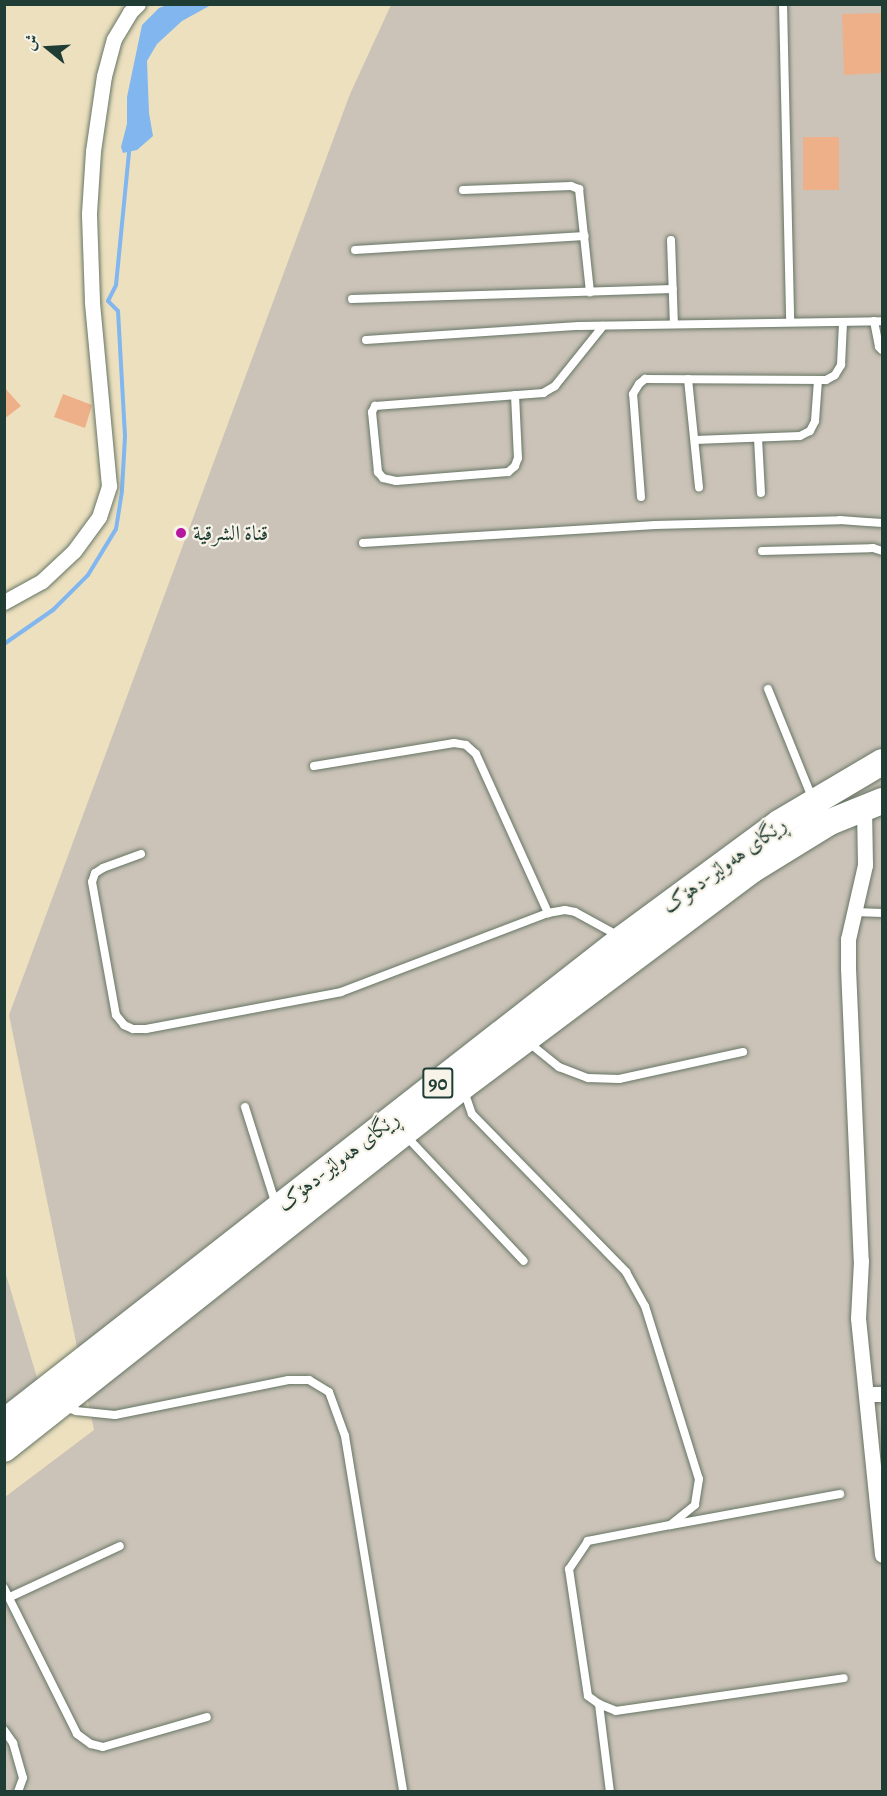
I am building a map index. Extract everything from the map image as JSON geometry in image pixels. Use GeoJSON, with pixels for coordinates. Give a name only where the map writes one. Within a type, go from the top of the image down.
{"type":"FeatureCollection","features":[{"type":"Feature","properties":{"kind":"highway","name":"ڕێگای هەولێر-دهۆک"},"geometry":{"type":"LineString","coordinates":[[4,1422],[623,938],[779,823],[882,762]]}},
{"type":"Feature","properties":{"kind":"highway","name":"ڕێگای هەولێر-دهۆک"},"geometry":{"type":"LineString","coordinates":[[4,1449],[524,1039],[752,870],[830,822],[873,804]]}},
{"type":"Feature","properties":{"kind":"street"},"geometry":{"type":"LineString","coordinates":[[4,602],[42,581],[74,551],[99,517],[109,486],[92,301],[90,192],[93,151],[104,76],[114,39],[130,12],[138,4]]}},
{"type":"Feature","properties":{"kind":"street"},"geometry":{"type":"LineString","coordinates":[[873,804],[865,865],[848,939],[848,968],[861,1261],[858,1318],[882,1555]]}},
{"type":"Feature","properties":{"kind":"street"},"geometry":{"type":"LineString","coordinates":[[866,1394],[882,1394]]}},
{"type":"Feature","properties":{"kind":"lane"},"geometry":{"type":"LineString","coordinates":[[783,4],[790,322]]}},
{"type":"Feature","properties":{"kind":"lane"},"geometry":{"type":"LineString","coordinates":[[463,190],[571,186],[579,189],[590,292]]}},
{"type":"Feature","properties":{"kind":"lane"},"geometry":{"type":"LineString","coordinates":[[355,250],[585,236]]}},
{"type":"Feature","properties":{"kind":"lane"},"geometry":{"type":"LineString","coordinates":[[671,240],[674,324]]}},
{"type":"Feature","properties":{"kind":"lane"},"geometry":{"type":"LineString","coordinates":[[352,299],[673,289]]}},
{"type":"Feature","properties":{"kind":"lane"},"geometry":{"type":"LineString","coordinates":[[366,340],[603,326],[878,321],[879,347],[882,350]]}},
{"type":"Feature","properties":{"kind":"lane"},"geometry":{"type":"LineString","coordinates":[[641,497],[633,394],[639,384],[645,379],[826,380],[835,375],[842,365],[843,322]]}},
{"type":"Feature","properties":{"kind":"lane"},"geometry":{"type":"LineString","coordinates":[[515,395],[518,458],[515,466],[508,472],[396,481],[383,478],[378,472],[372,412],[375,406],[515,395],[543,393],[555,386],[603,326]]}},
{"type":"Feature","properties":{"kind":"lane"},"geometry":{"type":"LineString","coordinates":[[688,379],[699,487]]}},
{"type":"Feature","properties":{"kind":"lane"},"geometry":{"type":"LineString","coordinates":[[695,440],[800,436],[810,431],[815,421],[818,380]]}},
{"type":"Feature","properties":{"kind":"lane"},"geometry":{"type":"LineString","coordinates":[[758,438],[760,493]]}},
{"type":"Feature","properties":{"kind":"lane"},"geometry":{"type":"LineString","coordinates":[[363,543],[655,525],[840,520],[882,523]]}},
{"type":"Feature","properties":{"kind":"lane"},"geometry":{"type":"LineString","coordinates":[[762,551],[873,548],[882,551]]}},
{"type":"Feature","properties":{"kind":"lane"},"geometry":{"type":"LineString","coordinates":[[768,688],[814,804]]}},
{"type":"Feature","properties":{"kind":"lane"},"geometry":{"type":"LineString","coordinates":[[314,766],[454,743],[466,745],[476,754],[548,913]]}},
{"type":"Feature","properties":{"kind":"lane"},"geometry":{"type":"LineString","coordinates":[[141,854],[103,868],[95,873],[92,882],[116,1015],[124,1026],[133,1029],[146,1029],[341,992],[548,913],[565,910],[575,912],[623,938]]}},
{"type":"Feature","properties":{"kind":"lane"},"geometry":{"type":"LineString","coordinates":[[855,912],[882,913]]}},
{"type":"Feature","properties":{"kind":"lane"},"geometry":{"type":"LineString","coordinates":[[524,1039],[559,1067],[588,1078],[619,1079],[743,1052]]}},
{"type":"Feature","properties":{"kind":"lane"},"geometry":{"type":"LineString","coordinates":[[462,1087],[472,1114],[626,1272],[645,1306],[699,1479],[695,1505],[670,1526]]}},
{"type":"Feature","properties":{"kind":"lane"},"geometry":{"type":"LineString","coordinates":[[245,1107],[277,1209]]}},
{"type":"Feature","properties":{"kind":"lane"},"geometry":{"type":"LineString","coordinates":[[404,1133],[524,1261]]}},
{"type":"Feature","properties":{"kind":"lane"},"geometry":{"type":"LineString","coordinates":[[60,1405],[76,1411],[115,1415],[288,1380],[309,1380],[329,1392],[345,1437],[403,1791]]}},
{"type":"Feature","properties":{"kind":"lane"},"geometry":{"type":"LineString","coordinates":[[840,1494],[588,1542],[569,1569],[588,1696],[599,1704],[616,1711],[844,1678]]}},
{"type":"Feature","properties":{"kind":"lane"},"geometry":{"type":"LineString","coordinates":[[10,1597],[120,1546]]}},
{"type":"Feature","properties":{"kind":"lane"},"geometry":{"type":"LineString","coordinates":[[4,1588],[77,1734],[92,1744],[103,1747],[207,1717]]}},
{"type":"Feature","properties":{"kind":"lane"},"geometry":{"type":"LineString","coordinates":[[599,1704],[610,1791]]}},
{"type":"Feature","properties":{"kind":"lane"},"geometry":{"type":"LineString","coordinates":[[4,1730],[13,1743],[22,1778],[18,1791]]}},
{"type":"Feature","properties":{"kind":"shaded area"},"geometry":{"type":"Polygon","coordinates":[[[391,5],[882,5],[882,1791],[5,1792],[5,1497],[94,1430],[9,1015],[350,94],[391,5]]]}},
{"type":"Feature","properties":{"kind":"shaded area"},"geometry":{"type":"Polygon","coordinates":[[[4,1268],[42,1394],[4,1424],[4,1268]]]}},
{"type":"Feature","properties":{"kind":"water"},"geometry":{"type":"Polygon","coordinates":[[[167,5],[211,5],[182,21],[157,44],[147,61],[149,113],[153,136],[137,150],[123,153],[121,147],[127,124],[127,97],[142,25],[159,8],[167,5]]]}},
{"type":"Feature","properties":{"kind":"building"},"geometry":{"type":"Polygon","coordinates":[[[882,13],[882,73],[844,75],[842,14],[882,13]]]}},
{"type":"Feature","properties":{"kind":"building"},"geometry":{"type":"Polygon","coordinates":[[[803,137],[839,137],[839,190],[803,190],[803,137]]]}},
{"type":"Feature","properties":{"kind":"building"},"geometry":{"type":"Polygon","coordinates":[[[4,387],[21,406],[4,419],[4,387]]]}},
{"type":"Feature","properties":{"kind":"building"},"geometry":{"type":"Polygon","coordinates":[[[63,394],[92,405],[85,428],[54,417],[63,394]]]}},
{"type":"Feature","properties":{"kind":"waterway"},"geometry":{"type":"LineString","coordinates":[[4,644],[53,610],[88,575],[116,529],[122,490],[125,436],[118,311],[108,301],[116,285],[129,152]]}},
{"type":"Feature","properties":{"kind":"place","name":"قناة الشرقية"},"geometry":{"type":"Point","coordinates":[181,533]}}]}
